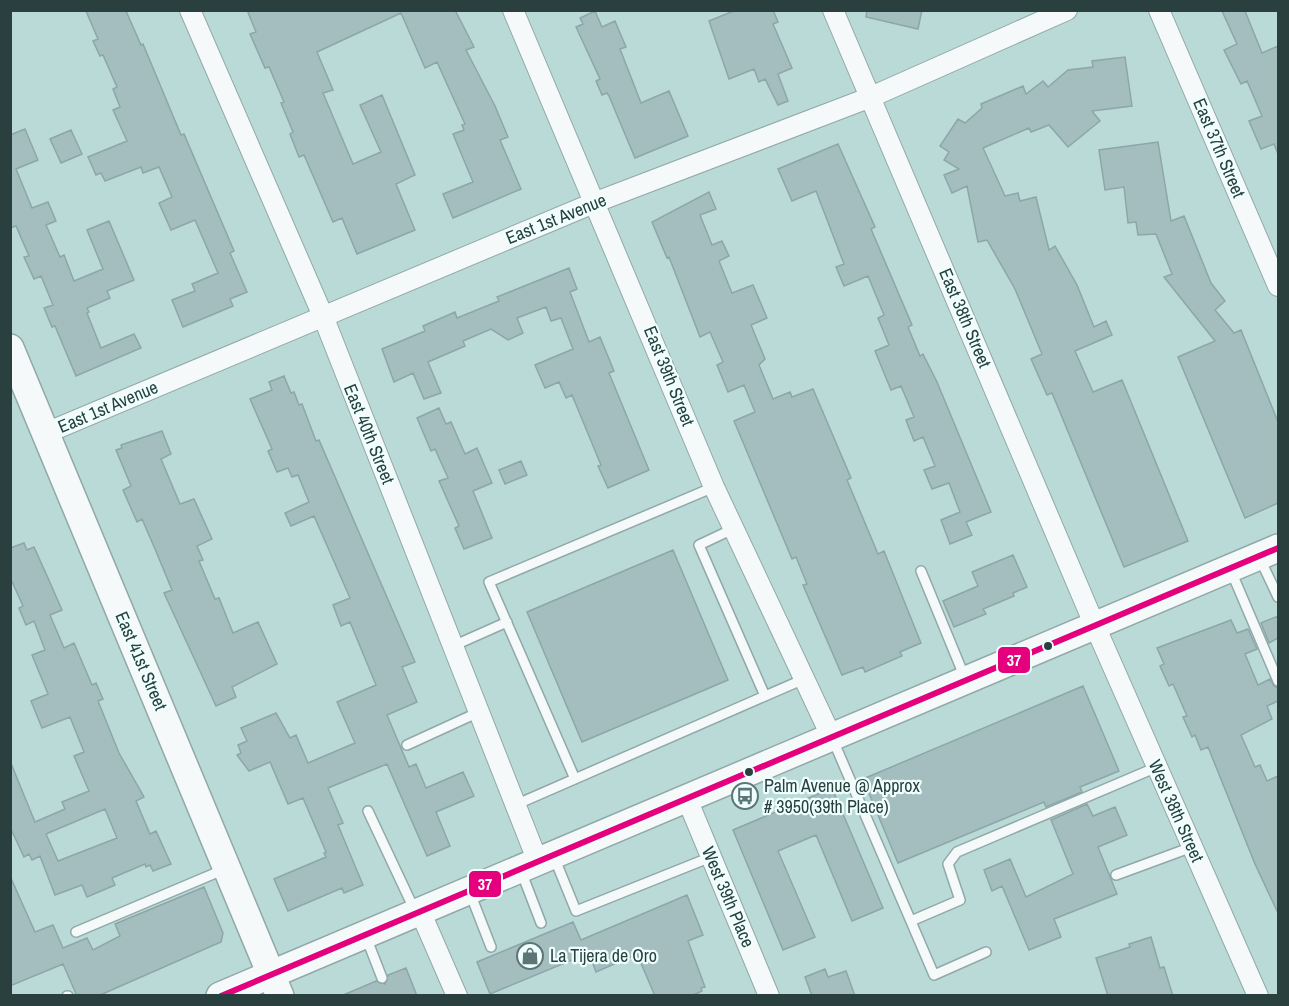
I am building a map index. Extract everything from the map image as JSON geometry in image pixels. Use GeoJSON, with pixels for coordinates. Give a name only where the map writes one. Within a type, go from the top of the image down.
{"type":"FeatureCollection","features":[{"type":"Feature","properties":{"kind":"main road","name":"East 41st Street"},"geometry":{"type":"LineString","coordinates":[[10,348],[276,985]]}},
{"type":"Feature","properties":{"kind":"main road"},"geometry":{"type":"LineString","coordinates":[[220,996],[276,985],[365,934],[1268,552]]}},
{"type":"Feature","properties":{"kind":"street","name":"East 40th Street"},"geometry":{"type":"LineString","coordinates":[[190,10],[323,316],[537,862]]}},
{"type":"Feature","properties":{"kind":"street","name":"East 39th Street"},"geometry":{"type":"LineString","coordinates":[[513,10],[597,202],[714,487],[832,738]]}},
{"type":"Feature","properties":{"kind":"street","name":"East 38th Street"},"geometry":{"type":"LineString","coordinates":[[833,10],[1095,626]]}},
{"type":"Feature","properties":{"kind":"street","name":"East 1st Avenue"},"geometry":{"type":"LineString","coordinates":[[46,433],[597,202],[871,96],[1067,10]]}},
{"type":"Feature","properties":{"kind":"street","name":"East 37th Street"},"geometry":{"type":"LineString","coordinates":[[1160,10],[1278,286]]}},
{"type":"Feature","properties":{"kind":"street","name":"West 38th Street"},"geometry":{"type":"LineString","coordinates":[[1095,626],[1258,996]]}},
{"type":"Feature","properties":{"kind":"street","name":"West 39th Place"},"geometry":{"type":"LineString","coordinates":[[687,799],[769,996]]}},
{"type":"Feature","properties":{"kind":"street"},"geometry":{"type":"LineString","coordinates":[[418,912],[452,994]]}},
{"type":"Feature","properties":{"kind":"lane"},"geometry":{"type":"LineString","coordinates":[[575,779],[489,582],[714,487]]}},
{"type":"Feature","properties":{"kind":"lane"},"geometry":{"type":"LineString","coordinates":[[733,529],[699,545],[765,696]]}},
{"type":"Feature","properties":{"kind":"lane"},"geometry":{"type":"LineString","coordinates":[[1268,552],[1278,597]]}},
{"type":"Feature","properties":{"kind":"lane"},"geometry":{"type":"LineString","coordinates":[[1230,569],[1278,681]]}},
{"type":"Feature","properties":{"kind":"lane"},"geometry":{"type":"LineString","coordinates":[[921,571],[966,681]]}},
{"type":"Feature","properties":{"kind":"lane"},"geometry":{"type":"LineString","coordinates":[[453,646],[507,622]]}},
{"type":"Feature","properties":{"kind":"lane"},"geometry":{"type":"LineString","coordinates":[[515,805],[804,679]]}},
{"type":"Feature","properties":{"kind":"lane"},"geometry":{"type":"LineString","coordinates":[[407,745],[479,712]]}},
{"type":"Feature","properties":{"kind":"lane"},"geometry":{"type":"LineString","coordinates":[[832,738],[934,975],[986,952]]}},
{"type":"Feature","properties":{"kind":"lane"},"geometry":{"type":"LineString","coordinates":[[911,921],[960,900],[948,864],[957,852],[1157,767]]}},
{"type":"Feature","properties":{"kind":"lane"},"geometry":{"type":"LineString","coordinates":[[368,811],[418,912]]}},
{"type":"Feature","properties":{"kind":"lane"},"geometry":{"type":"LineString","coordinates":[[1116,875],[1192,847]]}},
{"type":"Feature","properties":{"kind":"lane"},"geometry":{"type":"LineString","coordinates":[[537,862],[576,911],[711,857]]}},
{"type":"Feature","properties":{"kind":"lane"},"geometry":{"type":"LineString","coordinates":[[537,862],[541,923]]}},
{"type":"Feature","properties":{"kind":"lane"},"geometry":{"type":"LineString","coordinates":[[76,932],[227,868]]}},
{"type":"Feature","properties":{"kind":"lane"},"geometry":{"type":"LineString","coordinates":[[469,890],[491,947]]}},
{"type":"Feature","properties":{"kind":"lane"},"geometry":{"type":"LineString","coordinates":[[365,934],[382,978]]}},
{"type":"Feature","properties":{"kind":"building"},"geometry":{"type":"Polygon","coordinates":[[[247,10],[455,10],[474,47],[466,50],[508,137],[500,140],[521,189],[453,218],[443,194],[473,182],[453,134],[464,130],[462,125],[465,124],[437,62],[425,68],[401,13],[317,52],[333,90],[323,93],[353,164],[381,152],[360,105],[382,95],[415,175],[396,184],[415,230],[357,254],[342,218],[333,222],[304,155],[299,157],[290,134],[293,132],[281,103],[284,102],[269,67],[265,68],[250,34],[256,32],[247,10]]]}},
{"type":"Feature","properties":{"kind":"building"},"geometry":{"type":"Polygon","coordinates":[[[736,10],[773,10],[778,22],[773,24],[792,68],[778,74],[788,101],[778,105],[765,79],[759,82],[754,69],[729,79],[709,21],[736,10]]]}},
{"type":"Feature","properties":{"kind":"building"},"geometry":{"type":"Polygon","coordinates":[[[867,10],[922,10],[918,29],[866,17],[867,10]]]}},
{"type":"Feature","properties":{"kind":"building"},"geometry":{"type":"Polygon","coordinates":[[[86,11],[126,11],[141,45],[143,44],[181,135],[184,134],[234,251],[230,253],[247,292],[230,299],[233,306],[183,327],[172,300],[195,291],[192,284],[218,273],[195,220],[171,230],[159,203],[172,197],[159,167],[143,173],[141,167],[105,181],[101,173],[96,175],[88,157],[127,141],[113,110],[120,107],[113,89],[117,87],[103,55],[100,56],[93,41],[98,39],[86,11]]]}},
{"type":"Feature","properties":{"kind":"building"},"geometry":{"type":"Polygon","coordinates":[[[595,11],[602,27],[615,21],[626,47],[620,49],[641,103],[669,91],[688,136],[635,158],[609,96],[607,93],[602,95],[596,81],[600,79],[576,27],[583,24],[580,18],[595,11]]]}},
{"type":"Feature","properties":{"kind":"building"},"geometry":{"type":"Polygon","coordinates":[[[1222,11],[1245,11],[1262,53],[1278,46],[1278,154],[1274,144],[1261,149],[1249,121],[1262,116],[1247,81],[1241,84],[1224,50],[1237,44],[1222,11]]]}},
{"type":"Feature","properties":{"kind":"building"},"geometry":{"type":"Polygon","coordinates":[[[1125,57],[1132,106],[1092,111],[1100,121],[1068,147],[1049,125],[1031,132],[1029,128],[983,148],[1005,196],[1018,193],[1020,201],[1036,197],[1049,250],[1055,246],[1077,285],[1094,327],[1106,321],[1112,335],[1075,351],[1093,392],[1122,380],[1188,541],[1124,567],[1052,393],[1047,395],[1031,359],[1042,354],[1015,289],[987,240],[978,242],[967,186],[952,193],[944,175],[959,169],[944,160],[949,152],[940,146],[958,119],[965,123],[982,108],[981,104],[1023,86],[1026,94],[1043,81],[1048,87],[1068,70],[1093,67],[1092,61],[1125,57]]]}},
{"type":"Feature","properties":{"kind":"building"},"geometry":{"type":"Polygon","coordinates":[[[25,129],[38,160],[16,169],[32,208],[48,202],[56,221],[46,225],[60,257],[64,255],[74,281],[103,269],[87,230],[109,221],[134,280],[107,291],[110,298],[87,308],[89,312],[87,313],[101,348],[134,334],[141,348],[76,376],[55,326],[52,327],[44,308],[53,305],[41,276],[34,279],[24,257],[29,256],[16,226],[10,228],[10,135],[25,129]]]}},
{"type":"Feature","properties":{"kind":"building"},"geometry":{"type":"Polygon","coordinates":[[[71,130],[82,154],[61,163],[50,139],[71,130]]]}},
{"type":"Feature","properties":{"kind":"building"},"geometry":{"type":"Polygon","coordinates":[[[1158,142],[1171,221],[1184,216],[1211,283],[1225,301],[1215,310],[1234,333],[1241,330],[1278,422],[1278,503],[1245,518],[1178,357],[1215,341],[1164,277],[1172,274],[1156,234],[1138,235],[1136,222],[1128,223],[1124,187],[1105,190],[1099,150],[1158,142]]]}},
{"type":"Feature","properties":{"kind":"building"},"geometry":{"type":"Polygon","coordinates":[[[838,144],[875,227],[871,229],[912,325],[908,327],[920,356],[923,354],[937,382],[991,512],[966,522],[972,535],[950,544],[941,520],[960,512],[949,483],[932,489],[924,470],[935,466],[923,437],[914,441],[906,420],[914,417],[901,386],[891,390],[875,351],[889,345],[878,318],[884,315],[868,276],[844,286],[836,267],[844,264],[816,191],[792,201],[778,169],[838,144]]]}},
{"type":"Feature","properties":{"kind":"building"},"geometry":{"type":"Polygon","coordinates":[[[709,192],[716,209],[700,215],[712,245],[722,241],[729,256],[719,261],[732,293],[753,285],[767,318],[751,325],[765,359],[759,365],[773,399],[790,392],[792,397],[813,389],[851,478],[847,480],[878,554],[884,551],[921,643],[900,652],[902,656],[865,672],[863,667],[842,675],[803,585],[807,584],[796,557],[792,559],[734,421],[755,412],[744,385],[728,392],[717,365],[723,362],[710,332],[700,337],[669,257],[667,258],[652,222],[709,192]]]}},
{"type":"Feature","properties":{"kind":"building"},"geometry":{"type":"Polygon","coordinates":[[[569,268],[577,289],[570,292],[589,342],[600,337],[614,371],[609,373],[649,470],[608,488],[572,395],[566,398],[559,382],[545,388],[535,365],[573,349],[561,318],[551,321],[546,307],[517,318],[523,333],[508,340],[491,329],[463,341],[465,346],[428,362],[441,393],[424,399],[413,373],[394,382],[382,349],[425,331],[423,326],[455,312],[457,318],[499,301],[497,297],[569,268]]]}},
{"type":"Feature","properties":{"kind":"building"},"geometry":{"type":"Polygon","coordinates":[[[284,376],[291,393],[294,392],[299,405],[302,404],[316,441],[319,440],[415,662],[402,667],[417,702],[387,715],[409,767],[416,764],[426,788],[463,772],[474,796],[436,812],[450,846],[427,856],[387,764],[328,788],[343,823],[338,825],[363,885],[344,893],[342,888],[288,911],[274,879],[326,857],[324,853],[326,852],[303,798],[288,804],[270,762],[249,771],[237,755],[241,753],[238,745],[247,741],[241,728],[276,713],[290,738],[296,735],[308,763],[355,743],[337,702],[376,685],[350,622],[341,626],[333,605],[350,598],[314,516],[291,526],[285,513],[309,502],[298,475],[292,477],[288,468],[277,472],[268,451],[272,449],[250,399],[272,390],[269,382],[284,376]]]}},
{"type":"Feature","properties":{"kind":"building"},"geometry":{"type":"Polygon","coordinates":[[[439,408],[446,424],[451,422],[465,454],[477,448],[492,483],[473,491],[492,538],[464,549],[455,528],[459,526],[439,481],[448,478],[435,449],[431,451],[417,418],[439,408]]]}},
{"type":"Feature","properties":{"kind":"building"},"geometry":{"type":"Polygon","coordinates":[[[162,431],[171,454],[161,459],[180,504],[194,499],[212,539],[197,546],[203,560],[199,561],[215,599],[219,598],[233,633],[258,622],[277,664],[232,687],[236,697],[216,706],[164,593],[172,590],[155,549],[142,519],[137,522],[123,490],[131,486],[116,450],[122,448],[121,445],[162,431]]]}},
{"type":"Feature","properties":{"kind":"building"},"geometry":{"type":"Polygon","coordinates":[[[521,461],[527,475],[505,484],[499,470],[521,461]]]}},
{"type":"Feature","properties":{"kind":"building"},"geometry":{"type":"Polygon","coordinates":[[[24,543],[27,550],[34,547],[62,610],[50,615],[64,648],[74,643],[92,685],[96,683],[103,699],[98,701],[119,753],[144,797],[136,801],[150,834],[156,831],[171,864],[153,871],[150,865],[146,867],[145,864],[112,878],[115,885],[87,897],[82,885],[55,895],[40,856],[32,860],[29,854],[24,857],[10,827],[10,761],[35,822],[65,809],[62,802],[89,791],[74,756],[84,752],[70,717],[42,728],[31,701],[48,694],[32,655],[45,650],[34,621],[26,625],[19,608],[23,606],[10,577],[10,548],[24,543]],[[105,809],[46,834],[58,861],[117,838],[105,809]]]}},
{"type":"Feature","properties":{"kind":"building"},"geometry":{"type":"Polygon","coordinates":[[[673,550],[728,680],[582,742],[527,612],[673,550]]]}},
{"type":"Feature","properties":{"kind":"building"},"geometry":{"type":"Polygon","coordinates":[[[1013,555],[1027,587],[1013,593],[1014,596],[983,609],[986,614],[954,627],[943,601],[978,586],[972,572],[1013,555]]]}},
{"type":"Feature","properties":{"kind":"building"},"geometry":{"type":"Polygon","coordinates":[[[1278,616],[1278,638],[1269,643],[1261,623],[1278,616]]]}},
{"type":"Feature","properties":{"kind":"building"},"geometry":{"type":"Polygon","coordinates":[[[1231,620],[1237,633],[1248,629],[1257,649],[1245,654],[1258,685],[1270,679],[1278,688],[1278,701],[1267,706],[1272,719],[1241,735],[1255,767],[1260,765],[1267,781],[1278,776],[1278,913],[1255,864],[1208,747],[1201,750],[1195,735],[1192,737],[1183,717],[1187,716],[1173,684],[1169,686],[1160,666],[1164,664],[1157,648],[1231,620]]]}},
{"type":"Feature","properties":{"kind":"building"},"geometry":{"type":"Polygon","coordinates":[[[1083,686],[1119,771],[1080,787],[1082,792],[1046,807],[1044,802],[898,863],[863,779],[1083,686]]]}},
{"type":"Feature","properties":{"kind":"building"},"geometry":{"type":"Polygon","coordinates":[[[832,788],[883,908],[852,921],[816,835],[778,851],[815,937],[783,950],[733,830],[832,788]]]}},
{"type":"Feature","properties":{"kind":"building"},"geometry":{"type":"Polygon","coordinates":[[[1087,804],[1093,816],[1115,807],[1127,835],[1098,847],[1117,894],[1054,919],[1061,937],[1029,950],[1002,886],[992,891],[984,870],[1010,859],[1026,897],[1073,874],[1051,820],[1087,804]]]}},
{"type":"Feature","properties":{"kind":"building"},"geometry":{"type":"Polygon","coordinates":[[[10,876],[35,932],[53,925],[63,948],[87,938],[93,950],[120,936],[115,924],[204,887],[223,933],[221,942],[98,996],[77,996],[63,964],[10,986],[10,876]]]}},
{"type":"Feature","properties":{"kind":"building"},"geometry":{"type":"Polygon","coordinates":[[[687,895],[703,935],[688,941],[705,987],[701,988],[702,991],[691,996],[655,996],[637,954],[596,972],[589,953],[490,994],[477,962],[573,922],[581,940],[687,895]]]}},
{"type":"Feature","properties":{"kind":"building"},"geometry":{"type":"Polygon","coordinates":[[[1151,937],[1160,968],[1164,967],[1173,996],[1108,996],[1096,958],[1130,947],[1129,944],[1151,937]]]}},
{"type":"Feature","properties":{"kind":"building"},"geometry":{"type":"Polygon","coordinates":[[[406,968],[417,996],[341,996],[376,981],[385,984],[388,975],[406,968]]]}},
{"type":"Feature","properties":{"kind":"building"},"geometry":{"type":"Polygon","coordinates":[[[825,969],[828,977],[846,971],[855,996],[812,996],[805,977],[825,969]]]}},
{"type":"Feature","properties":{"kind":"transit line","name":"37"},"geometry":{"type":"LineString","coordinates":[[221,996],[1278,548]]}},
{"type":"Feature","properties":{"kind":"place","name":"Palm Avenue @ Approx # 3950(39th Place)"},"geometry":{"type":"Point","coordinates":[745,796]}},
{"type":"Feature","properties":{"kind":"place","name":"La Tijera de Oro"},"geometry":{"type":"Point","coordinates":[530,956]}}]}
